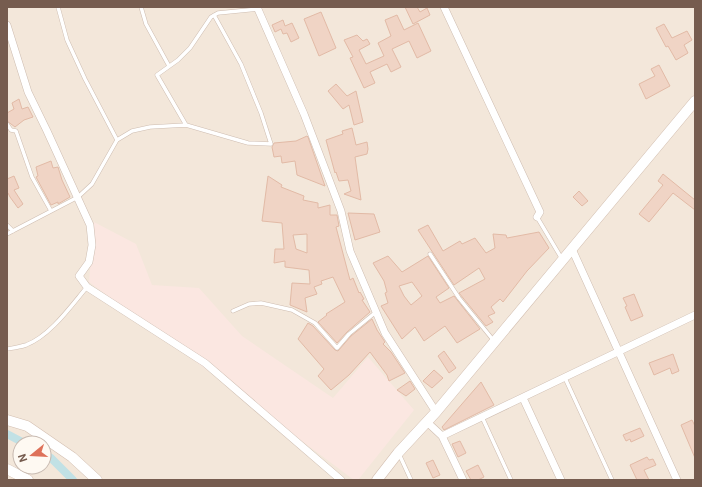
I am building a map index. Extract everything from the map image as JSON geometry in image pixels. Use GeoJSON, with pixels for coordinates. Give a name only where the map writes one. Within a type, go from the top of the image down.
{"type":"FeatureCollection","features":[{"type":"Feature","properties":{"kind":"main road"},"geometry":{"type":"LineString","coordinates":[[377,480],[398,453],[436,412],[495,342],[695,100]]}},
{"type":"Feature","properties":{"kind":"main road"},"geometry":{"type":"LineString","coordinates":[[7,420],[27,426],[72,457],[97,480]]}},
{"type":"Feature","properties":{"kind":"main road"},"geometry":{"type":"LineString","coordinates":[[7,469],[28,480]]}},
{"type":"Feature","properties":{"kind":"street"},"geometry":{"type":"LineString","coordinates":[[444,7],[540,212],[537,217]]}},
{"type":"Feature","properties":{"kind":"street"},"geometry":{"type":"LineString","coordinates":[[257,8],[304,114],[341,211],[350,251],[385,333],[436,412]]}},
{"type":"Feature","properties":{"kind":"street"},"geometry":{"type":"LineString","coordinates":[[7,25],[28,92],[90,225],[92,245],[89,262],[79,276],[87,287],[205,364],[341,480]]}},
{"type":"Feature","properties":{"kind":"street"},"geometry":{"type":"LineString","coordinates":[[572,249],[677,480]]}},
{"type":"Feature","properties":{"kind":"street"},"geometry":{"type":"LineString","coordinates":[[442,436],[695,315]]}},
{"type":"Feature","properties":{"kind":"street"},"geometry":{"type":"LineString","coordinates":[[523,398],[561,480]]}},
{"type":"Feature","properties":{"kind":"street"},"geometry":{"type":"LineString","coordinates":[[427,422],[442,436],[463,480]]}},
{"type":"Feature","properties":{"kind":"lane"},"geometry":{"type":"LineString","coordinates":[[58,7],[67,40],[85,79],[117,140]]}},
{"type":"Feature","properties":{"kind":"lane"},"geometry":{"type":"LineString","coordinates":[[141,7],[146,24],[169,66]]}},
{"type":"Feature","properties":{"kind":"lane"},"geometry":{"type":"LineString","coordinates":[[186,125],[157,75],[178,60],[190,48],[211,17],[218,13],[257,8]]}},
{"type":"Feature","properties":{"kind":"lane"},"geometry":{"type":"LineString","coordinates":[[7,234],[51,211],[80,201],[92,184],[117,140],[132,131],[144,128],[186,125],[248,143],[271,144],[261,113],[241,64],[214,15]]}},
{"type":"Feature","properties":{"kind":"lane"},"geometry":{"type":"LineString","coordinates":[[7,124],[11,130],[16,131],[32,176],[51,211]]}},
{"type":"Feature","properties":{"kind":"lane"},"geometry":{"type":"LineString","coordinates":[[537,217],[562,261]]}},
{"type":"Feature","properties":{"kind":"lane"},"geometry":{"type":"LineString","coordinates":[[7,225],[13,231]]}},
{"type":"Feature","properties":{"kind":"lane"},"geometry":{"type":"LineString","coordinates":[[430,254],[459,298],[495,342]]}},
{"type":"Feature","properties":{"kind":"lane"},"geometry":{"type":"LineString","coordinates":[[7,349],[26,345],[46,332],[87,287]]}},
{"type":"Feature","properties":{"kind":"lane"},"geometry":{"type":"LineString","coordinates":[[233,311],[249,304],[261,303],[292,310],[315,323],[337,348],[349,334],[376,312]]}},
{"type":"Feature","properties":{"kind":"lane"},"geometry":{"type":"LineString","coordinates":[[565,378],[612,480]]}},
{"type":"Feature","properties":{"kind":"lane"},"geometry":{"type":"LineString","coordinates":[[482,417],[512,480]]}},
{"type":"Feature","properties":{"kind":"lane"},"geometry":{"type":"LineString","coordinates":[[398,453],[411,480]]}},
{"type":"Feature","properties":{"kind":"shaded area"},"geometry":{"type":"Polygon","coordinates":[[[7,7],[695,7],[695,480],[7,480],[7,7]]]}},
{"type":"Feature","properties":{"kind":"shaded area"},"geometry":{"type":"Polygon","coordinates":[[[94,222],[136,244],[152,285],[199,288],[242,336],[333,398],[368,357],[414,410],[358,480],[354,480],[89,282],[94,222]]]}},
{"type":"Feature","properties":{"kind":"building"},"geometry":{"type":"Polygon","coordinates":[[[405,7],[417,7],[420,12],[427,8],[430,15],[413,24],[405,7]]]}},
{"type":"Feature","properties":{"kind":"building"},"geometry":{"type":"Polygon","coordinates":[[[321,12],[336,48],[319,56],[304,19],[321,12]]]}},
{"type":"Feature","properties":{"kind":"building"},"geometry":{"type":"Polygon","coordinates":[[[397,15],[404,30],[418,23],[431,51],[417,58],[409,41],[392,49],[401,67],[391,72],[387,64],[370,72],[375,83],[364,88],[350,58],[353,57],[344,40],[357,35],[363,41],[367,39],[370,44],[359,50],[366,64],[384,56],[378,43],[391,36],[385,20],[397,15]]]}},
{"type":"Feature","properties":{"kind":"building"},"geometry":{"type":"Polygon","coordinates":[[[283,20],[285,26],[292,23],[299,38],[291,42],[287,33],[283,34],[281,29],[275,32],[272,25],[283,20]]]}},
{"type":"Feature","properties":{"kind":"building"},"geometry":{"type":"Polygon","coordinates":[[[664,24],[672,38],[687,31],[692,40],[684,45],[688,53],[676,60],[668,46],[666,47],[656,28],[664,24]]]}},
{"type":"Feature","properties":{"kind":"building"},"geometry":{"type":"Polygon","coordinates":[[[659,65],[670,86],[646,99],[639,84],[655,76],[651,69],[659,65]]]}},
{"type":"Feature","properties":{"kind":"building"},"geometry":{"type":"Polygon","coordinates":[[[336,84],[347,96],[356,91],[363,122],[354,125],[349,105],[343,109],[328,91],[336,84]]]}},
{"type":"Feature","properties":{"kind":"building"},"geometry":{"type":"Polygon","coordinates":[[[19,99],[22,109],[28,107],[33,117],[24,120],[15,127],[7,121],[7,113],[14,109],[12,103],[19,99]]]}},
{"type":"Feature","properties":{"kind":"building"},"geometry":{"type":"Polygon","coordinates":[[[352,128],[356,145],[367,142],[368,149],[367,154],[355,157],[361,200],[344,194],[351,191],[348,180],[339,181],[336,172],[335,173],[326,140],[343,134],[342,131],[352,128]]]}},
{"type":"Feature","properties":{"kind":"building"},"geometry":{"type":"Polygon","coordinates":[[[307,136],[325,186],[297,175],[295,161],[282,163],[281,156],[274,157],[272,147],[274,143],[296,141],[307,136]]]}},
{"type":"Feature","properties":{"kind":"building"},"geometry":{"type":"Polygon","coordinates":[[[51,161],[53,168],[58,167],[70,197],[58,204],[58,202],[51,205],[36,177],[38,176],[36,167],[51,161]]]}},
{"type":"Feature","properties":{"kind":"building"},"geometry":{"type":"Polygon","coordinates":[[[663,174],[695,200],[695,210],[673,193],[649,222],[639,214],[663,185],[658,181],[663,174]]]}},
{"type":"Feature","properties":{"kind":"building"},"geometry":{"type":"Polygon","coordinates":[[[14,176],[19,188],[14,190],[23,204],[18,208],[7,193],[7,179],[14,176]]]}},
{"type":"Feature","properties":{"kind":"building"},"geometry":{"type":"Polygon","coordinates":[[[268,176],[282,185],[281,187],[304,196],[303,200],[318,203],[318,208],[330,205],[330,215],[337,215],[339,226],[336,227],[350,280],[353,278],[359,293],[360,292],[364,299],[362,300],[370,312],[337,343],[318,322],[327,315],[326,314],[345,302],[333,277],[321,281],[322,284],[314,287],[317,294],[305,298],[307,312],[290,305],[292,283],[310,284],[309,270],[285,267],[285,261],[274,263],[275,249],[284,249],[282,223],[262,221],[268,176]],[[307,234],[293,235],[296,249],[307,253],[307,234]]]}},
{"type":"Feature","properties":{"kind":"building"},"geometry":{"type":"Polygon","coordinates":[[[579,191],[588,201],[582,206],[573,197],[579,191]]]}},
{"type":"Feature","properties":{"kind":"building"},"geometry":{"type":"Polygon","coordinates":[[[348,213],[374,214],[380,232],[355,240],[348,213]]]}},
{"type":"Feature","properties":{"kind":"building"},"geometry":{"type":"Polygon","coordinates":[[[428,225],[443,251],[460,241],[462,244],[475,238],[486,253],[495,248],[493,234],[506,235],[507,238],[539,232],[549,248],[527,271],[503,302],[500,299],[491,307],[495,313],[488,316],[493,322],[486,326],[459,293],[485,279],[479,268],[454,285],[418,230],[428,225]]]}},
{"type":"Feature","properties":{"kind":"building"},"geometry":{"type":"Polygon","coordinates":[[[388,256],[402,272],[428,256],[449,288],[436,297],[440,303],[454,296],[480,329],[457,343],[445,326],[424,341],[415,327],[402,339],[381,306],[388,303],[385,293],[387,292],[384,281],[373,263],[388,256]],[[412,282],[399,286],[411,305],[422,296],[412,282]]]}},
{"type":"Feature","properties":{"kind":"building"},"geometry":{"type":"Polygon","coordinates":[[[634,294],[643,316],[631,321],[623,298],[634,294]]]}},
{"type":"Feature","properties":{"kind":"building"},"geometry":{"type":"Polygon","coordinates":[[[372,319],[385,342],[383,344],[391,352],[405,373],[389,381],[387,375],[370,352],[349,375],[331,390],[318,376],[324,369],[298,339],[308,323],[313,326],[335,350],[338,351],[351,336],[372,319]]]}},
{"type":"Feature","properties":{"kind":"building"},"geometry":{"type":"Polygon","coordinates":[[[444,351],[456,368],[449,373],[438,356],[444,351]]]}},
{"type":"Feature","properties":{"kind":"building"},"geometry":{"type":"Polygon","coordinates":[[[673,354],[679,371],[672,374],[670,368],[654,375],[649,363],[673,354]]]}},
{"type":"Feature","properties":{"kind":"building"},"geometry":{"type":"Polygon","coordinates":[[[434,370],[443,378],[432,388],[423,381],[434,370]]]}},
{"type":"Feature","properties":{"kind":"building"},"geometry":{"type":"Polygon","coordinates":[[[410,381],[415,389],[406,396],[397,390],[410,381]]]}},
{"type":"Feature","properties":{"kind":"building"},"geometry":{"type":"Polygon","coordinates":[[[481,382],[494,405],[444,430],[442,427],[481,382]]]}},
{"type":"Feature","properties":{"kind":"building"},"geometry":{"type":"Polygon","coordinates":[[[692,420],[695,426],[695,458],[681,425],[692,420]]]}},
{"type":"Feature","properties":{"kind":"building"},"geometry":{"type":"Polygon","coordinates":[[[640,428],[644,436],[631,442],[630,439],[626,441],[623,435],[640,428]]]}},
{"type":"Feature","properties":{"kind":"building"},"geometry":{"type":"Polygon","coordinates":[[[460,441],[466,453],[458,457],[452,444],[460,441]]]}},
{"type":"Feature","properties":{"kind":"building"},"geometry":{"type":"Polygon","coordinates":[[[647,457],[649,460],[653,459],[656,465],[644,470],[649,480],[637,480],[630,465],[647,457]]]}},
{"type":"Feature","properties":{"kind":"building"},"geometry":{"type":"Polygon","coordinates":[[[433,460],[440,475],[433,478],[426,463],[433,460]]]}},
{"type":"Feature","properties":{"kind":"building"},"geometry":{"type":"Polygon","coordinates":[[[478,465],[484,477],[478,480],[471,480],[466,471],[478,465]]]}},
{"type":"Feature","properties":{"kind":"waterway"},"geometry":{"type":"LineString","coordinates":[[7,434],[12,437]]}},
{"type":"Feature","properties":{"kind":"waterway"},"geometry":{"type":"LineString","coordinates":[[52,459],[73,480]]}}]}
